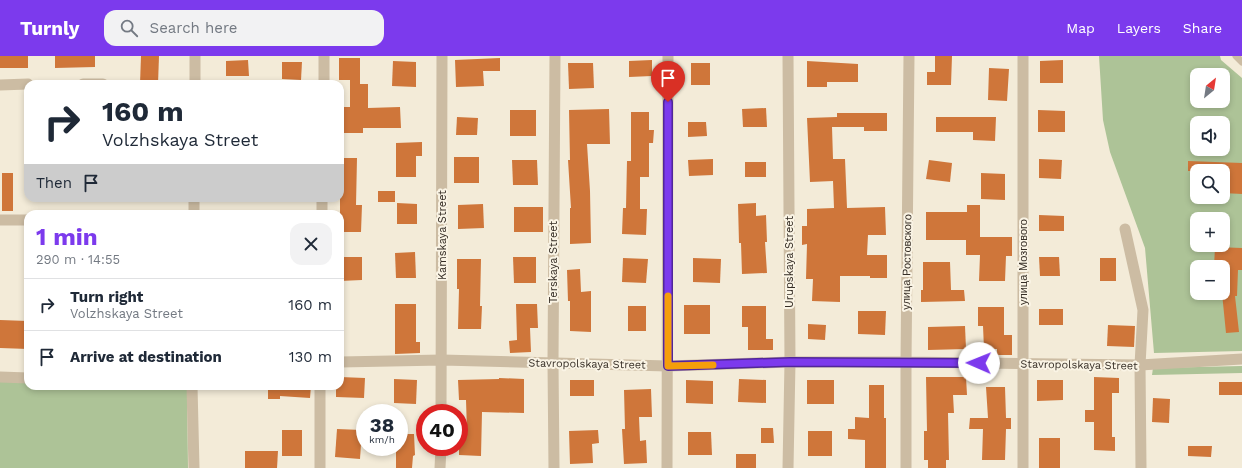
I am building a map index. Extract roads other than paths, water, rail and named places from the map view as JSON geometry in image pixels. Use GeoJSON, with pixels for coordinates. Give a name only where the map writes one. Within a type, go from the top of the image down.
{"type":"FeatureCollection","features":[{"type":"Feature","properties":{"kind":"street"},"geometry":{"type":"LineString","coordinates":[[195,56],[195,80]]}},
{"type":"Feature","properties":{"kind":"street"},"geometry":{"type":"LineString","coordinates":[[324,56],[324,80]]}},
{"type":"Feature","properties":{"kind":"street","name":"Kamskaya Street"},"geometry":{"type":"LineString","coordinates":[[441,404],[442,56]]}},
{"type":"Feature","properties":{"kind":"street","name":"Terskaya Street"},"geometry":{"type":"LineString","coordinates":[[554,468],[553,363],[555,56]]}},
{"type":"Feature","properties":{"kind":"street"},"geometry":{"type":"LineString","coordinates":[[667,468],[668,56]]}},
{"type":"Feature","properties":{"kind":"street","name":"Urupskaya Street"},"geometry":{"type":"LineString","coordinates":[[788,56],[790,362],[788,468]]}},
{"type":"Feature","properties":{"kind":"street","name":"улица Ростовского"},"geometry":{"type":"LineString","coordinates":[[906,468],[909,56]]}},
{"type":"Feature","properties":{"kind":"street","name":"улица Мозгового"},"geometry":{"type":"LineString","coordinates":[[1023,56],[1023,468]]}},
{"type":"Feature","properties":{"kind":"street"},"geometry":{"type":"LineString","coordinates":[[0,85],[24,84]]}},
{"type":"Feature","properties":{"kind":"street"},"geometry":{"type":"LineString","coordinates":[[0,220],[24,220]]}},
{"type":"Feature","properties":{"kind":"street"},"geometry":{"type":"LineString","coordinates":[[1125,229],[1143,310],[1140,365],[1141,468]]}},
{"type":"Feature","properties":{"kind":"street","name":"Stavropolskaya Street"},"geometry":{"type":"LineString","coordinates":[[344,362],[442,360],[668,366],[790,362],[1140,365],[1242,359]]}},
{"type":"Feature","properties":{"kind":"street"},"geometry":{"type":"LineString","coordinates":[[0,377],[24,378]]}},
{"type":"Feature","properties":{"kind":"street"},"geometry":{"type":"LineString","coordinates":[[192,390],[194,468]]}},
{"type":"Feature","properties":{"kind":"street"},"geometry":{"type":"LineString","coordinates":[[320,390],[320,468]]}},
{"type":"Feature","properties":{"kind":"street"},"geometry":{"type":"LineString","coordinates":[[440,468],[441,456]]}},
{"type":"Feature","properties":{"kind":"lane"},"geometry":{"type":"LineString","coordinates":[[1236,56],[1242,62]]}}]}
